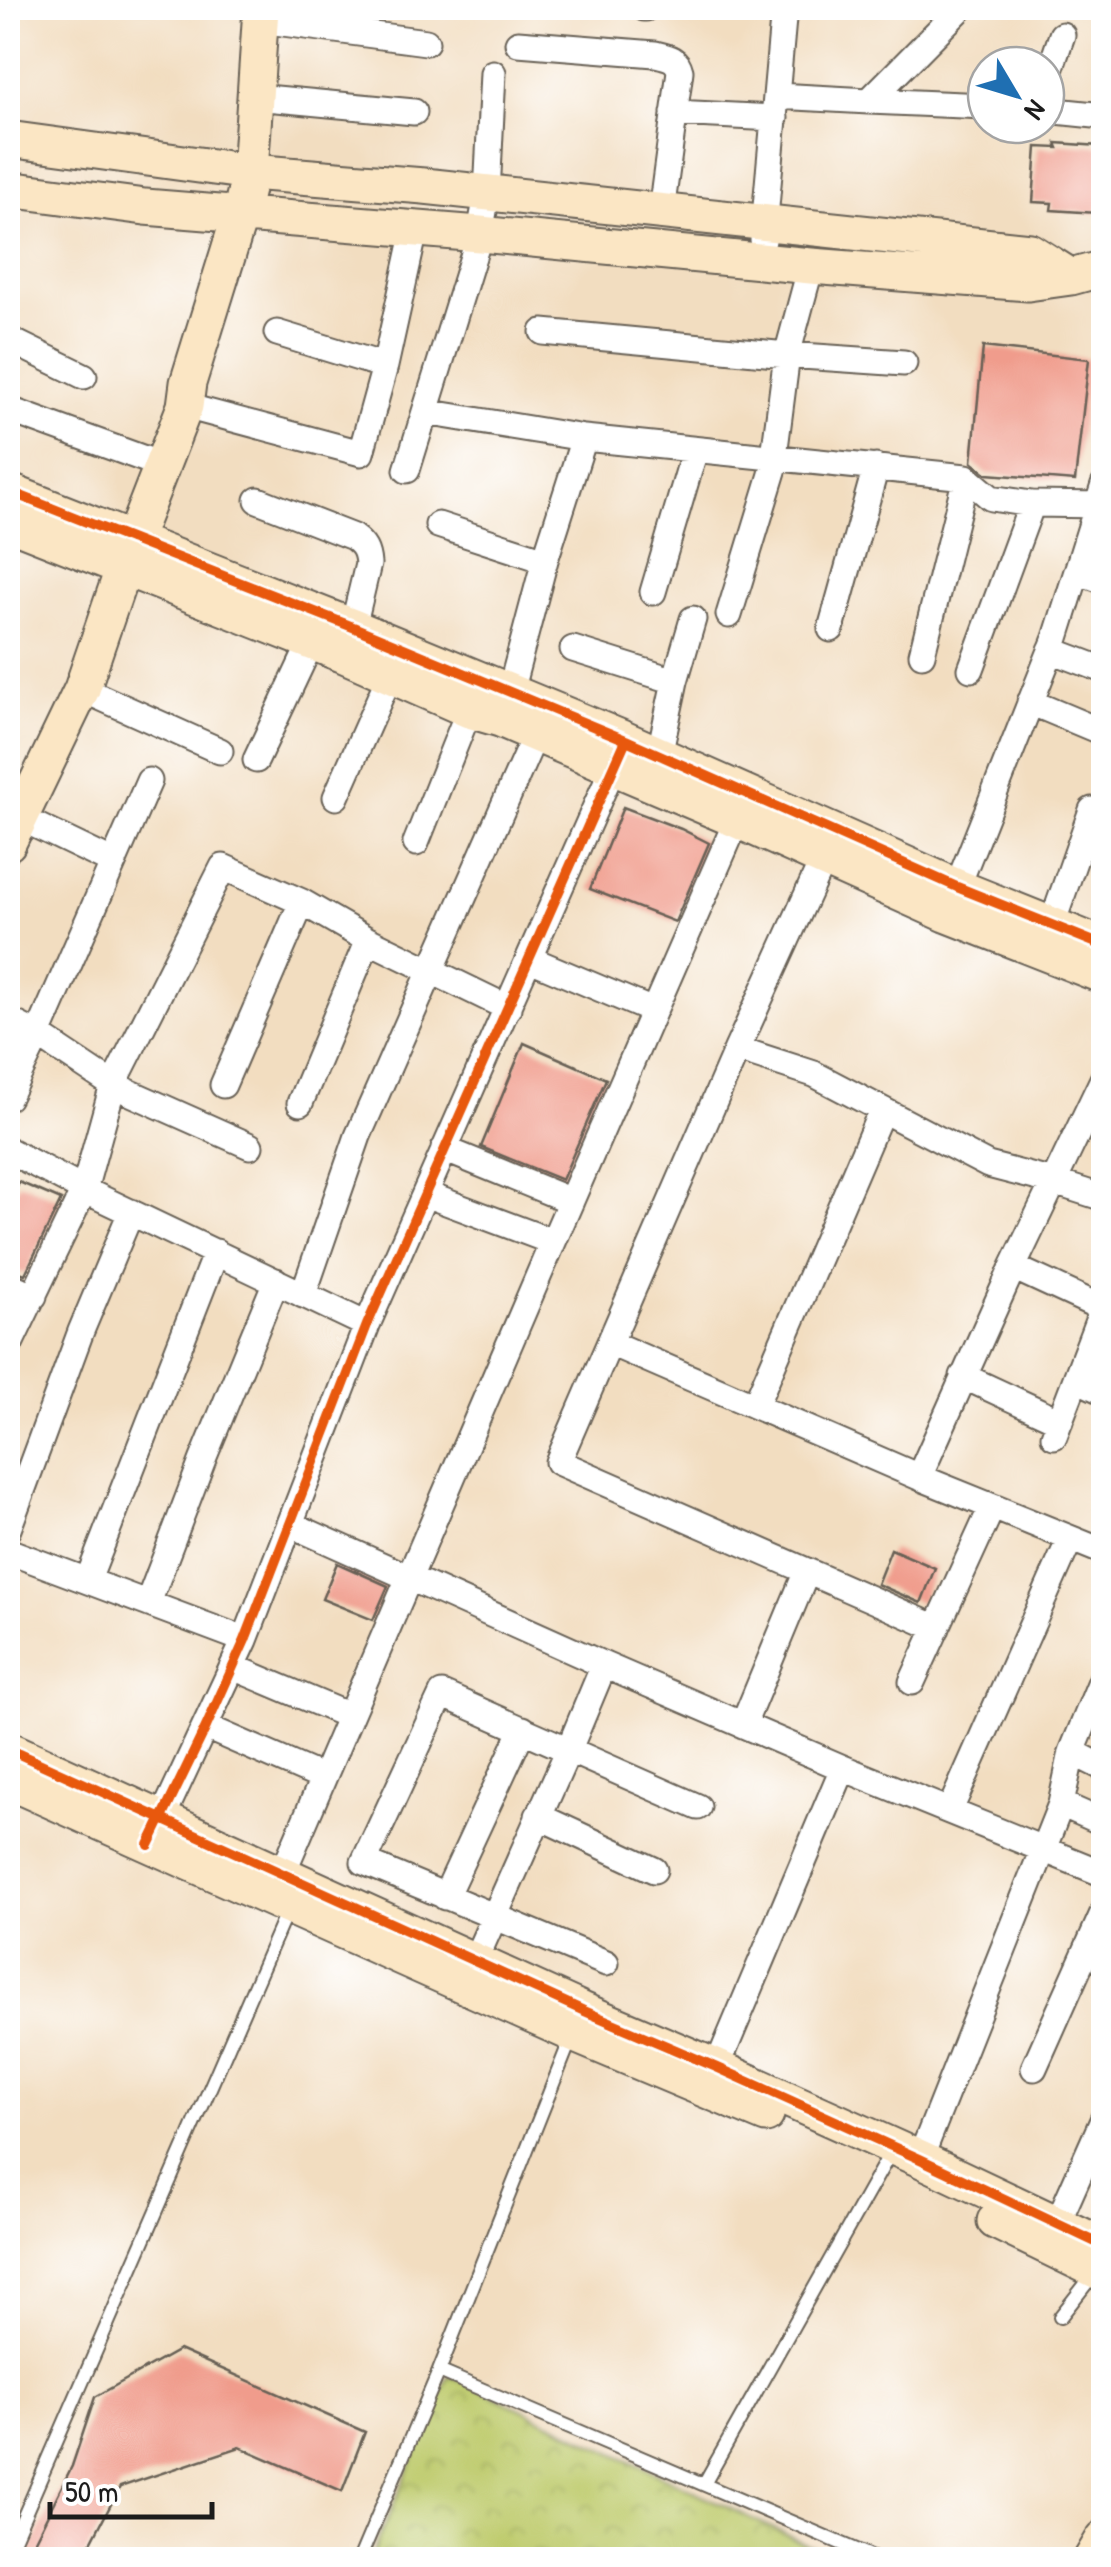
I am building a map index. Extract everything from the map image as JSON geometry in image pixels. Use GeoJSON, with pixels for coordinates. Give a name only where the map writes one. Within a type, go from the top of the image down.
{"type":"FeatureCollection","features":[{"type":"Feature","properties":{"kind":"street"},"geometry":{"type":"LineString","coordinates":[[762,260],[784,8]]}},
{"type":"Feature","properties":{"kind":"street"},"geometry":{"type":"LineString","coordinates":[[869,101],[961,8]]}},
{"type":"Feature","properties":{"kind":"street"},"geometry":{"type":"LineString","coordinates":[[112,862],[11,824],[82,688],[160,464],[185,406],[188,383],[250,172],[260,14],[426,42]]}},
{"type":"Feature","properties":{"kind":"street"},"geometry":{"type":"LineString","coordinates":[[1059,45],[1062,35]]}},
{"type":"Feature","properties":{"kind":"street"},"geometry":{"type":"LineString","coordinates":[[518,42],[655,54],[671,57],[678,63],[661,212]]}},
{"type":"Feature","properties":{"kind":"street"},"geometry":{"type":"LineString","coordinates":[[407,470],[480,234],[487,194],[493,73]]}},
{"type":"Feature","properties":{"kind":"street"},"geometry":{"type":"LineString","coordinates":[[255,97],[414,112]]}},
{"type":"Feature","properties":{"kind":"street"},"geometry":{"type":"LineString","coordinates":[[674,113],[869,101],[966,105]]}},
{"type":"Feature","properties":{"kind":"street"},"geometry":{"type":"LineString","coordinates":[[1066,112],[1104,116]]}},
{"type":"Feature","properties":{"kind":"street"},"geometry":{"type":"LineString","coordinates":[[8,140],[250,172],[1030,251],[1087,273]]}},
{"type":"Feature","properties":{"kind":"street"},"geometry":{"type":"LineString","coordinates":[[8,189],[145,207],[1028,284],[1087,273]]}},
{"type":"Feature","properties":{"kind":"street"},"geometry":{"type":"LineString","coordinates":[[185,406],[361,453],[415,230]]}},
{"type":"Feature","properties":{"kind":"street"},"geometry":{"type":"LineString","coordinates":[[729,615],[776,457],[787,355],[811,266]]}},
{"type":"Feature","properties":{"kind":"street"},"geometry":{"type":"LineString","coordinates":[[278,332],[384,366]]}},
{"type":"Feature","properties":{"kind":"street"},"geometry":{"type":"LineString","coordinates":[[543,332],[904,363]]}},
{"type":"Feature","properties":{"kind":"street"},"geometry":{"type":"LineString","coordinates":[[8,339],[84,376]]}},
{"type":"Feature","properties":{"kind":"street"},"geometry":{"type":"LineString","coordinates":[[15,412],[160,464]]}},
{"type":"Feature","properties":{"kind":"street"},"geometry":{"type":"LineString","coordinates":[[425,412],[584,438],[966,477],[992,498],[1032,504],[1102,498],[1051,650],[952,900]]}},
{"type":"Feature","properties":{"kind":"street"},"geometry":{"type":"LineString","coordinates":[[510,692],[545,560],[584,438]]}},
{"type":"Feature","properties":{"kind":"street"},"geometry":{"type":"LineString","coordinates":[[653,592],[695,450]]}},
{"type":"Feature","properties":{"kind":"street"},"geometry":{"type":"LineString","coordinates":[[831,628],[876,467]]}},
{"type":"Feature","properties":{"kind":"street"},"geometry":{"type":"LineString","coordinates":[[922,654],[966,477]]}},
{"type":"Feature","properties":{"kind":"street"},"geometry":{"type":"LineString","coordinates":[[8,491],[311,643],[469,710],[534,735],[619,754],[659,756],[1104,976]]}},
{"type":"Feature","properties":{"kind":"street"},"geometry":{"type":"LineString","coordinates":[[258,500],[354,536],[362,544],[368,564],[353,627]]}},
{"type":"Feature","properties":{"kind":"street"},"geometry":{"type":"LineString","coordinates":[[970,670],[1032,504]]}},
{"type":"Feature","properties":{"kind":"street"},"geometry":{"type":"LineString","coordinates":[[8,522],[128,554],[353,627],[510,692],[737,820],[823,860],[952,900],[1052,924],[1104,946]]}},
{"type":"Feature","properties":{"kind":"street"},"geometry":{"type":"LineString","coordinates":[[438,525],[545,560]]}},
{"type":"Feature","properties":{"kind":"street"},"geometry":{"type":"LineString","coordinates":[[1078,571],[1104,581]]}},
{"type":"Feature","properties":{"kind":"street"},"geometry":{"type":"LineString","coordinates":[[659,756],[693,619]]}},
{"type":"Feature","properties":{"kind":"street"},"geometry":{"type":"LineString","coordinates":[[256,760],[311,643]]}},
{"type":"Feature","properties":{"kind":"street"},"geometry":{"type":"LineString","coordinates":[[573,649],[675,681]]}},
{"type":"Feature","properties":{"kind":"street"},"geometry":{"type":"LineString","coordinates":[[1051,650],[1104,670]]}},
{"type":"Feature","properties":{"kind":"street"},"geometry":{"type":"LineString","coordinates":[[336,798],[390,675]]}},
{"type":"Feature","properties":{"kind":"street"},"geometry":{"type":"LineString","coordinates":[[82,688],[220,751]]}},
{"type":"Feature","properties":{"kind":"street"},"geometry":{"type":"LineString","coordinates":[[1030,702],[1104,733]]}},
{"type":"Feature","properties":{"kind":"street"},"geometry":{"type":"LineString","coordinates":[[416,843],[469,710]]}},
{"type":"Feature","properties":{"kind":"street"},"geometry":{"type":"LineString","coordinates":[[304,1295],[358,1136],[534,735]]}},
{"type":"Feature","properties":{"kind":"street"},"geometry":{"type":"LineString","coordinates":[[155,1832],[245,1640],[366,1325],[619,754]]}},
{"type":"Feature","properties":{"kind":"street"},"geometry":{"type":"LineString","coordinates":[[8,1096],[149,781]]}},
{"type":"Feature","properties":{"kind":"street"},"geometry":{"type":"LineString","coordinates":[[1052,924],[1092,810]]}},
{"type":"Feature","properties":{"kind":"street"},"geometry":{"type":"LineString","coordinates":[[290,1887],[323,1778],[737,820]]}},
{"type":"Feature","properties":{"kind":"street"},"geometry":{"type":"LineString","coordinates":[[1077,848],[1104,854]]}},
{"type":"Feature","properties":{"kind":"street"},"geometry":{"type":"LineString","coordinates":[[823,860],[558,1462],[937,1628]]}},
{"type":"Feature","properties":{"kind":"street"},"geometry":{"type":"LineString","coordinates":[[8,1348],[84,1190],[113,1085],[223,867],[302,902],[368,940],[508,1008]]}},
{"type":"Feature","properties":{"kind":"street"},"geometry":{"type":"LineString","coordinates":[[223,1085],[302,902]]}},
{"type":"Feature","properties":{"kind":"street"},"geometry":{"type":"LineString","coordinates":[[300,1103],[368,940]]}},
{"type":"Feature","properties":{"kind":"street"},"geometry":{"type":"LineString","coordinates":[[530,959],[653,1011]]}},
{"type":"Feature","properties":{"kind":"street"},"geometry":{"type":"LineString","coordinates":[[8,1020],[38,1035],[113,1085],[250,1146]]}},
{"type":"Feature","properties":{"kind":"street"},"geometry":{"type":"LineString","coordinates":[[738,1049],[814,1074],[988,1164],[1104,1198]]}},
{"type":"Feature","properties":{"kind":"street"},"geometry":{"type":"LineString","coordinates":[[919,1477],[1104,1076]]}},
{"type":"Feature","properties":{"kind":"street"},"geometry":{"type":"LineString","coordinates":[[755,1406],[882,1110]]}},
{"type":"Feature","properties":{"kind":"street"},"geometry":{"type":"LineString","coordinates":[[444,1149],[570,1201]]}},
{"type":"Feature","properties":{"kind":"street"},"geometry":{"type":"LineString","coordinates":[[8,1150],[366,1325]]}},
{"type":"Feature","properties":{"kind":"street"},"geometry":{"type":"LineString","coordinates":[[425,1194],[553,1242]]}},
{"type":"Feature","properties":{"kind":"street"},"geometry":{"type":"LineString","coordinates":[[8,1529],[81,1331],[131,1212]]}},
{"type":"Feature","properties":{"kind":"street"},"geometry":{"type":"LineString","coordinates":[[88,1580],[216,1252]]}},
{"type":"Feature","properties":{"kind":"street"},"geometry":{"type":"LineString","coordinates":[[963,1376],[1057,1429],[1103,1307],[1013,1268]]}},
{"type":"Feature","properties":{"kind":"street"},"geometry":{"type":"LineString","coordinates":[[148,1603],[276,1281]]}},
{"type":"Feature","properties":{"kind":"street"},"geometry":{"type":"LineString","coordinates":[[8,1284],[34,1296]]}},
{"type":"Feature","properties":{"kind":"street"},"geometry":{"type":"LineString","coordinates":[[610,1343],[919,1477],[1104,1552]]}},
{"type":"Feature","properties":{"kind":"street"},"geometry":{"type":"LineString","coordinates":[[1076,1379],[1104,1392]]}},
{"type":"Feature","properties":{"kind":"street"},"geometry":{"type":"LineString","coordinates":[[912,1682],[992,1507]]}},
{"type":"Feature","properties":{"kind":"street"},"geometry":{"type":"LineString","coordinates":[[290,1524],[843,1768],[1104,1874]]}},
{"type":"Feature","properties":{"kind":"street"},"geometry":{"type":"LineString","coordinates":[[950,1810],[1070,1539]]}},
{"type":"Feature","properties":{"kind":"street"},"geometry":{"type":"LineString","coordinates":[[8,1551],[245,1640]]}},
{"type":"Feature","properties":{"kind":"street"},"geometry":{"type":"LineString","coordinates":[[742,1724],[807,1570]]}},
{"type":"Feature","properties":{"kind":"street"},"geometry":{"type":"LineString","coordinates":[[469,1973],[604,1664]]}},
{"type":"Feature","properties":{"kind":"street"},"geometry":{"type":"LineString","coordinates":[[233,1667],[349,1716]]}},
{"type":"Feature","properties":{"kind":"street"},"geometry":{"type":"LineString","coordinates":[[899,2157],[1043,1848],[1061,1804],[1072,1752],[1104,1674]]}},
{"type":"Feature","properties":{"kind":"street"},"geometry":{"type":"LineString","coordinates":[[606,1963],[364,1862],[442,1694],[698,1808]]}},
{"type":"Feature","properties":{"kind":"street"},"geometry":{"type":"LineString","coordinates":[[206,1727],[323,1778]]}},
{"type":"Feature","properties":{"kind":"street"},"geometry":{"type":"LineString","coordinates":[[445,1897],[523,1729]]}},
{"type":"Feature","properties":{"kind":"street"},"geometry":{"type":"LineString","coordinates":[[8,1749],[155,1832]]}},
{"type":"Feature","properties":{"kind":"street"},"geometry":{"type":"LineString","coordinates":[[1072,1752],[1104,1768]]}},
{"type":"Feature","properties":{"kind":"street"},"geometry":{"type":"LineString","coordinates":[[712,2079],[843,1768]]}},
{"type":"Feature","properties":{"kind":"street"},"geometry":{"type":"LineString","coordinates":[[8,1781],[155,1832],[290,1887],[578,2022],[1058,2224],[1102,2262]]}},
{"type":"Feature","properties":{"kind":"street"},"geometry":{"type":"LineString","coordinates":[[1061,1804],[1104,1822]]}},
{"type":"Feature","properties":{"kind":"street"},"geometry":{"type":"LineString","coordinates":[[538,1816],[654,1870]]}},
{"type":"Feature","properties":{"kind":"street"},"geometry":{"type":"LineString","coordinates":[[1034,2068],[1104,1911]]}},
{"type":"Feature","properties":{"kind":"street"},"geometry":{"type":"LineString","coordinates":[[1058,2224],[1104,2118]]}},
{"type":"Feature","properties":{"kind":"street"},"geometry":{"type":"LineString","coordinates":[[899,2157],[1102,2262]]}},
{"type":"Feature","properties":{"kind":"lane"},"geometry":{"type":"LineString","coordinates":[[8,2552],[290,1887]]}},
{"type":"Feature","properties":{"kind":"lane"},"geometry":{"type":"LineString","coordinates":[[358,2560],[440,2371],[578,2022]]}},
{"type":"Feature","properties":{"kind":"lane"},"geometry":{"type":"LineString","coordinates":[[704,2484],[899,2157]]}},
{"type":"Feature","properties":{"kind":"lane"},"geometry":{"type":"LineString","coordinates":[[1060,2317],[1102,2262]]}},
{"type":"Feature","properties":{"kind":"lane"},"geometry":{"type":"LineString","coordinates":[[440,2371],[880,2560]]}},
{"type":"Feature","properties":{"kind":"green space"},"geometry":{"type":"Polygon","coordinates":[[[449,2375],[837,2559],[370,2560],[449,2375]]]}},
{"type":"Feature","properties":{"kind":"building"},"geometry":{"type":"Polygon","coordinates":[[[1066,144],[1100,146],[1100,154],[1104,154],[1104,206],[1098,206],[1097,213],[1051,210],[1052,203],[1033,202],[1037,147],[1058,148],[1057,145],[1066,144]]]}},
{"type":"Feature","properties":{"kind":"building"},"geometry":{"type":"Polygon","coordinates":[[[983,347],[1089,359],[1075,481],[987,474],[972,462],[983,347]]]}},
{"type":"Feature","properties":{"kind":"building"},"geometry":{"type":"Polygon","coordinates":[[[623,807],[709,843],[675,922],[590,889],[623,807]]]}},
{"type":"Feature","properties":{"kind":"building"},"geometry":{"type":"Polygon","coordinates":[[[524,1043],[606,1079],[562,1180],[481,1147],[524,1043]]]}},
{"type":"Feature","properties":{"kind":"building"},"geometry":{"type":"Polygon","coordinates":[[[19,1182],[61,1200],[25,1274],[8,1268],[8,1207],[19,1182]]]}},
{"type":"Feature","properties":{"kind":"building"},"geometry":{"type":"Polygon","coordinates":[[[891,1549],[935,1568],[921,1603],[877,1584],[891,1549]]]}},
{"type":"Feature","properties":{"kind":"building"},"geometry":{"type":"Polygon","coordinates":[[[337,1563],[388,1586],[373,1620],[322,1599],[337,1563]]]}},
{"type":"Feature","properties":{"kind":"building"},"geometry":{"type":"Polygon","coordinates":[[[179,2350],[365,2432],[342,2491],[240,2447],[120,2487],[82,2560],[25,2560],[72,2466],[95,2397],[179,2350]]]}},
{"type":"Feature","properties":{"kind":"cycle path"},"geometry":{"type":"LineString","coordinates":[[8,491],[626,740],[957,887],[1104,946]]}},
{"type":"Feature","properties":{"kind":"cycle path"},"geometry":{"type":"LineString","coordinates":[[149,1845],[245,1640],[367,1325],[626,740]]}},
{"type":"Feature","properties":{"kind":"cycle path"},"geometry":{"type":"LineString","coordinates":[[8,1749],[920,2159],[1104,2246]]}}]}
